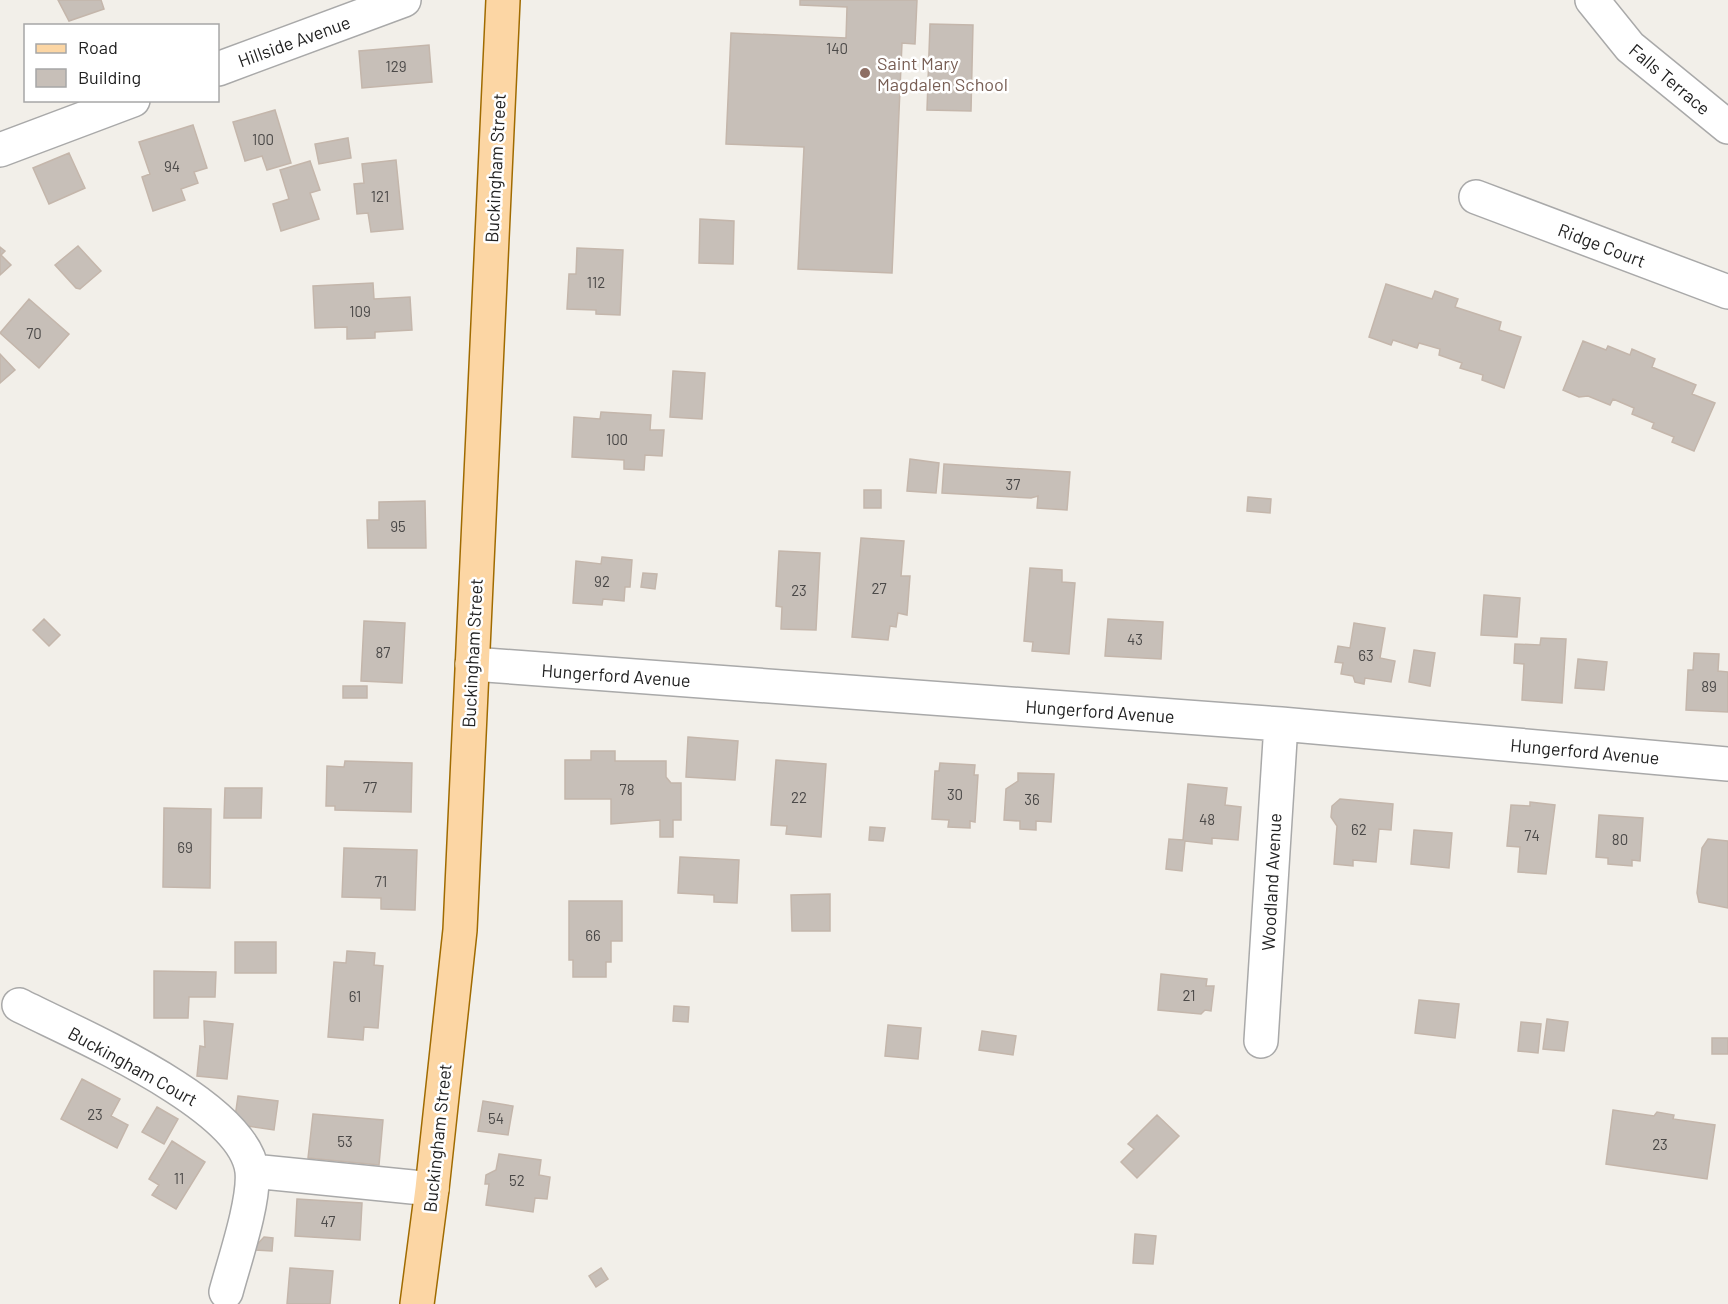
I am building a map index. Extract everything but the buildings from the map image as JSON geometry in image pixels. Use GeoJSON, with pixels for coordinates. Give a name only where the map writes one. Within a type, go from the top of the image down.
{"type":"FeatureCollection","features":[{"type":"Feature","properties":{"kind":"main road","name":"Buckingham Street"},"geometry":{"type":"LineString","coordinates":[[417,1304],[432,1189],[459,930],[503,0]]}},
{"type":"Feature","properties":{"kind":"street","name":"Hillside Avenue"},"geometry":{"type":"LineString","coordinates":[[219,69],[404,0]]}},
{"type":"Feature","properties":{"kind":"street","name":"Falls Terrace"},"geometry":{"type":"LineString","coordinates":[[1592,0],[1630,47],[1728,127]]}},
{"type":"Feature","properties":{"kind":"street"},"geometry":{"type":"LineString","coordinates":[[0,150],[128,102]]}},
{"type":"Feature","properties":{"kind":"street","name":"Ridge Court"},"geometry":{"type":"LineString","coordinates":[[1476,197],[1728,292]]}},
{"type":"Feature","properties":{"kind":"street","name":"Hungerford Avenue"},"geometry":{"type":"LineString","coordinates":[[472,664],[1281,724],[1728,764]]}},
{"type":"Feature","properties":{"kind":"street","name":"Woodland Avenue"},"geometry":{"type":"LineString","coordinates":[[1261,1041],[1281,724]]}},
{"type":"Feature","properties":{"kind":"street","name":"Buckingham Court"},"geometry":{"type":"LineString","coordinates":[[19,1005],[143,1068],[214,1113],[243,1143],[252,1171],[245,1221],[226,1292]]}},
{"type":"Feature","properties":{"kind":"street"},"geometry":{"type":"LineString","coordinates":[[252,1171],[432,1189]]}},
{"type":"Feature","properties":{"kind":"place","name":"Saint Mary Magdalen School"},"geometry":{"type":"Point","coordinates":[865,73]}}]}
